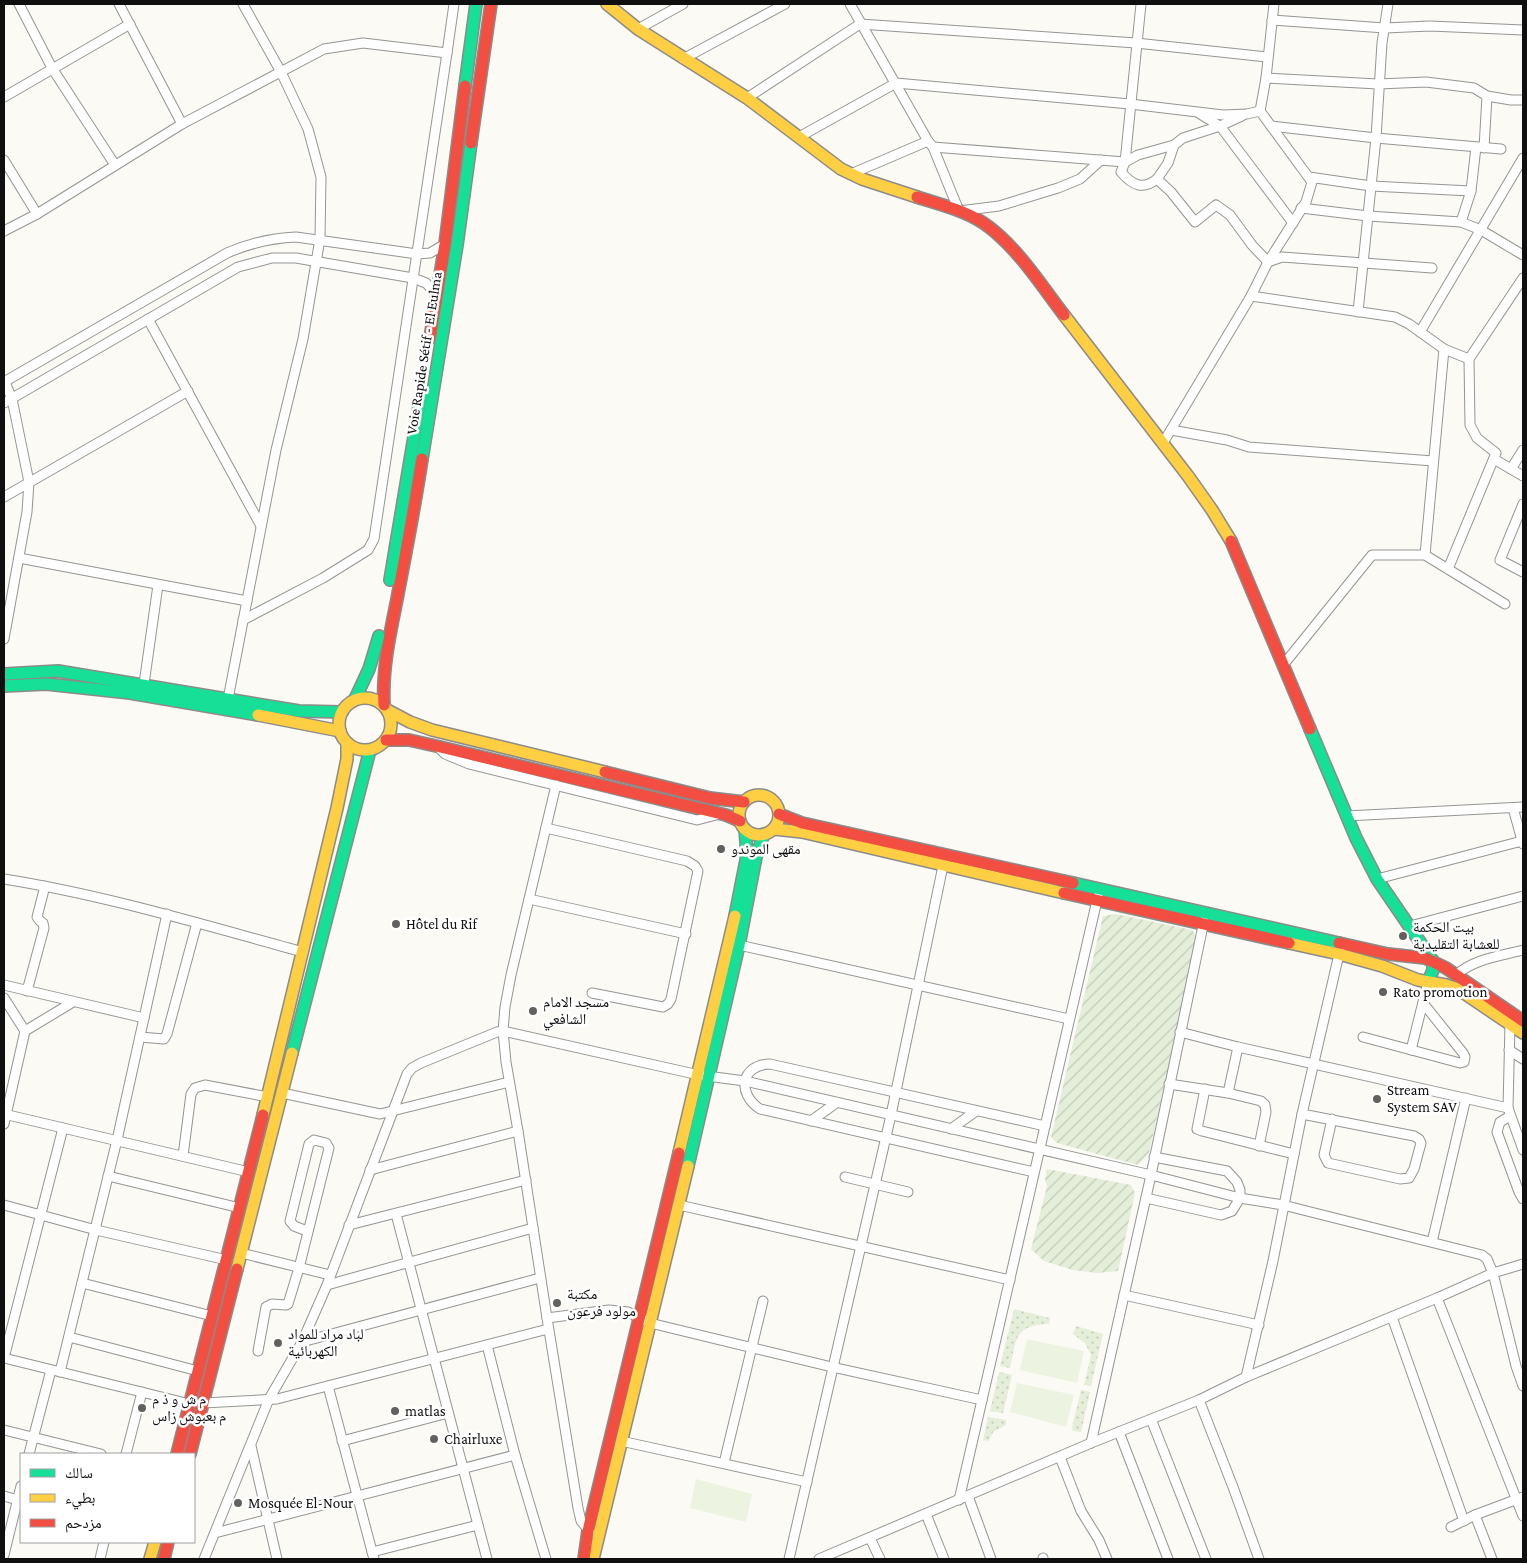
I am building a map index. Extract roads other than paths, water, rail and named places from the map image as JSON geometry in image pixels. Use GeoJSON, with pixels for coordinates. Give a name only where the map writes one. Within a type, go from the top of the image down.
{"type":"FeatureCollection","features":[{"type":"Feature","properties":{"kind":"main road","name":"Voie Rapide Sétif - El Eulma"},"geometry":{"type":"LineString","coordinates":[[427,354],[446,244],[476,4]]}},
{"type":"Feature","properties":{"kind":"main road","name":"Voie Rapide Sétif - El Eulma"},"geometry":{"type":"LineString","coordinates":[[386,708],[383,690],[385,662],[416,501],[431,397],[457,245],[491,4]]}},
{"type":"Feature","properties":{"kind":"main road"},"geometry":{"type":"LineString","coordinates":[[607,4],[638,29],[747,98],[841,168],[852,174],[959,211],[988,226],[1012,248],[1163,443],[1224,528],[1284,664],[1346,816],[1377,878],[1433,961],[1433,970],[1428,982]]}},
{"type":"Feature","properties":{"kind":"main road","name":"Voie Rapide Sétif - El Eulma"},"geometry":{"type":"LineString","coordinates":[[355,699],[375,656],[422,384]]}},
{"type":"Feature","properties":{"kind":"main road"},"geometry":{"type":"LineString","coordinates":[[4,674],[58,671],[299,711],[342,712]]}},
{"type":"Feature","properties":{"kind":"main road"},"geometry":{"type":"LineString","coordinates":[[4,686],[46,684],[130,693],[305,723],[340,731]]}},
{"type":"Feature","properties":{"kind":"main road"},"geometry":{"type":"LineString","coordinates":[[386,708],[392,726],[386,740],[380,746],[370,750],[354,748],[347,743],[340,731],[342,712],[355,699],[371,698],[410,722],[432,730],[710,798],[744,802],[756,796],[767,797],[775,804],[779,814],[778,820],[769,832],[756,857],[739,945],[704,1076],[592,1535],[593,1559]]}},
{"type":"Feature","properties":{"kind":"main road"},"geometry":{"type":"LineString","coordinates":[[386,740],[409,740],[721,814],[743,825],[754,834],[802,832],[1099,888],[1206,912],[1340,949],[1409,977],[1466,988],[1523,1021]]}},
{"type":"Feature","properties":{"kind":"main road"},"geometry":{"type":"LineString","coordinates":[[177,1453],[250,1172],[303,952],[339,800],[347,759],[347,743]]}},
{"type":"Feature","properties":{"kind":"main road"},"geometry":{"type":"LineString","coordinates":[[190,1453],[370,750]]}},
{"type":"Feature","properties":{"kind":"main road"},"geometry":{"type":"LineString","coordinates":[[584,1559],[620,1441],[645,1320],[679,1205],[748,850],[740,811],[744,802]]}},
{"type":"Feature","properties":{"kind":"main road"},"geometry":{"type":"LineString","coordinates":[[779,814],[802,823],[945,859],[1097,901],[1204,924],[1340,949],[1415,956],[1433,961],[1456,975],[1466,988],[1523,1033]]}},
{"type":"Feature","properties":{"kind":"main road"},"geometry":{"type":"LineString","coordinates":[[1409,977],[1410,965],[1415,956]]}},
{"type":"Feature","properties":{"kind":"main road"},"geometry":{"type":"LineString","coordinates":[[150,1559],[155,1543]]}},
{"type":"Feature","properties":{"kind":"main road"},"geometry":{"type":"LineString","coordinates":[[164,1559],[168,1543]]}},
{"type":"Feature","properties":{"kind":"street"},"geometry":{"type":"LineString","coordinates":[[19,4],[52,68],[114,165]]}},
{"type":"Feature","properties":{"kind":"street"},"geometry":{"type":"LineString","coordinates":[[119,4],[182,124]]}},
{"type":"Feature","properties":{"kind":"street"},"geometry":{"type":"LineString","coordinates":[[228,698],[276,450],[303,339],[320,239],[321,177],[308,129],[281,72],[243,4]]}},
{"type":"Feature","properties":{"kind":"street"},"geometry":{"type":"LineString","coordinates":[[243,620],[323,578],[368,550],[374,540],[454,4]]}},
{"type":"Feature","properties":{"kind":"street"},"geometry":{"type":"LineString","coordinates":[[638,29],[683,4]]}},
{"type":"Feature","properties":{"kind":"street"},"geometry":{"type":"LineString","coordinates":[[683,59],[785,4]]}},
{"type":"Feature","properties":{"kind":"street"},"geometry":{"type":"LineString","coordinates":[[850,4],[931,144],[959,211],[999,206],[1058,188],[1080,179],[1101,160]]}},
{"type":"Feature","properties":{"kind":"street"},"geometry":{"type":"LineString","coordinates":[[1141,4],[1125,162],[1121,172],[1140,186],[1148,186],[1157,179],[1168,163],[1174,145]]}},
{"type":"Feature","properties":{"kind":"street"},"geometry":{"type":"LineString","coordinates":[[1163,443],[1311,191],[1312,182],[1309,177],[1260,111],[1266,78],[1274,4]]}},
{"type":"Feature","properties":{"kind":"street"},"geometry":{"type":"LineString","coordinates":[[1358,312],[1376,138],[1378,84],[1388,4]]}},
{"type":"Feature","properties":{"kind":"street"},"geometry":{"type":"LineString","coordinates":[[1272,20],[1385,28],[1430,26],[1523,30]]}},
{"type":"Feature","properties":{"kind":"street"},"geometry":{"type":"LineString","coordinates":[[4,97],[130,24]]}},
{"type":"Feature","properties":{"kind":"street"},"geometry":{"type":"LineString","coordinates":[[747,98],[860,24],[1136,43],[1267,57]]}},
{"type":"Feature","properties":{"kind":"street"},"geometry":{"type":"LineString","coordinates":[[4,231],[37,214],[182,124],[324,49],[363,43],[447,53]]}},
{"type":"Feature","properties":{"kind":"street"},"geometry":{"type":"LineString","coordinates":[[1266,78],[1378,84],[1426,82],[1474,88],[1487,96],[1523,100]]}},
{"type":"Feature","properties":{"kind":"street"},"geometry":{"type":"LineString","coordinates":[[799,137],[896,83],[1130,104],[1223,115],[1247,114],[1260,111]]}},
{"type":"Feature","properties":{"kind":"street"},"geometry":{"type":"LineString","coordinates":[[1461,222],[1471,191],[1480,148],[1487,96]]}},
{"type":"Feature","properties":{"kind":"street"},"geometry":{"type":"LineString","coordinates":[[1195,111],[1220,126],[1293,223]]}},
{"type":"Feature","properties":{"kind":"street"},"geometry":{"type":"LineString","coordinates":[[852,174],[931,144],[1125,162],[1174,145],[1183,138],[1220,126],[1247,114]]}},
{"type":"Feature","properties":{"kind":"street"},"geometry":{"type":"LineString","coordinates":[[1271,126],[1501,149]]}},
{"type":"Feature","properties":{"kind":"street"},"geometry":{"type":"LineString","coordinates":[[1420,332],[1523,158]]}},
{"type":"Feature","properties":{"kind":"street"},"geometry":{"type":"LineString","coordinates":[[4,160],[37,214]]}},
{"type":"Feature","properties":{"kind":"street"},"geometry":{"type":"LineString","coordinates":[[1309,177],[1370,186],[1471,191]]}},
{"type":"Feature","properties":{"kind":"street"},"geometry":{"type":"LineString","coordinates":[[1157,179],[1171,192],[1195,222],[1216,205],[1230,215],[1252,245],[1268,262]]}},
{"type":"Feature","properties":{"kind":"street"},"geometry":{"type":"LineString","coordinates":[[1301,208],[1368,216],[1461,222],[1481,230],[1523,255]]}},
{"type":"Feature","properties":{"kind":"street"},"geometry":{"type":"LineString","coordinates":[[4,639],[27,512],[29,482],[4,381],[240,247],[268,240],[296,237],[417,254],[430,252],[446,244]]}},
{"type":"Feature","properties":{"kind":"street"},"geometry":{"type":"LineString","coordinates":[[8,401],[148,319],[249,263],[284,257],[317,261],[413,278],[426,284],[437,295]]}},
{"type":"Feature","properties":{"kind":"street"},"geometry":{"type":"LineString","coordinates":[[1268,262],[1282,257],[1432,268]]}},
{"type":"Feature","properties":{"kind":"street"},"geometry":{"type":"LineString","coordinates":[[1448,569],[1496,453],[1477,438],[1470,425],[1469,359],[1523,278]]}},
{"type":"Feature","properties":{"kind":"street"},"geometry":{"type":"LineString","coordinates":[[1251,296],[1395,317],[1444,349],[1469,359]]}},
{"type":"Feature","properties":{"kind":"street"},"geometry":{"type":"LineString","coordinates":[[148,319],[261,526]]}},
{"type":"Feature","properties":{"kind":"street"},"geometry":{"type":"LineString","coordinates":[[1424,555],[1444,349]]}},
{"type":"Feature","properties":{"kind":"street"},"geometry":{"type":"LineString","coordinates":[[4,496],[188,391]]}},
{"type":"Feature","properties":{"kind":"street"},"geometry":{"type":"LineString","coordinates":[[1171,430],[1227,440],[1250,447],[1434,461]]}},
{"type":"Feature","properties":{"kind":"street"},"geometry":{"type":"LineString","coordinates":[[1511,469],[1523,450]]}},
{"type":"Feature","properties":{"kind":"street"},"geometry":{"type":"LineString","coordinates":[[1494,459],[1523,476]]}},
{"type":"Feature","properties":{"kind":"street"},"geometry":{"type":"LineString","coordinates":[[1523,504],[1500,560],[1523,572]]}},
{"type":"Feature","properties":{"kind":"street"},"geometry":{"type":"LineString","coordinates":[[1284,664],[1372,555],[1424,555],[1505,604]]}},
{"type":"Feature","properties":{"kind":"street"},"geometry":{"type":"LineString","coordinates":[[19,558],[247,602]]}},
{"type":"Feature","properties":{"kind":"street"},"geometry":{"type":"LineString","coordinates":[[144,684],[158,586]]}},
{"type":"Feature","properties":{"kind":"street"},"geometry":{"type":"LineString","coordinates":[[436,746],[445,754],[469,764],[697,820],[721,814]]}},
{"type":"Feature","properties":{"kind":"street"},"geometry":{"type":"LineString","coordinates":[[556,785],[505,1007],[503,1031],[509,1082],[526,1180],[546,1318],[578,1508],[581,1521],[592,1535]]}},
{"type":"Feature","properties":{"kind":"street"},"geometry":{"type":"LineString","coordinates":[[1346,816],[1523,807]]}},
{"type":"Feature","properties":{"kind":"street"},"geometry":{"type":"LineString","coordinates":[[1377,878],[1523,842],[1513,808]]}},
{"type":"Feature","properties":{"kind":"street"},"geometry":{"type":"LineString","coordinates":[[546,828],[687,861],[695,866],[698,871],[686,934],[668,1004],[663,1007],[592,993]]}},
{"type":"Feature","properties":{"kind":"street"},"geometry":{"type":"LineString","coordinates":[[789,1559],[886,1138],[936,909],[945,859]]}},
{"type":"Feature","properties":{"kind":"street"},"geometry":{"type":"LineString","coordinates":[[4,879],[45,886],[167,914],[303,952]]}},
{"type":"Feature","properties":{"kind":"street"},"geometry":{"type":"LineString","coordinates":[[27,991],[44,928],[43,923],[37,916],[45,886]]}},
{"type":"Feature","properties":{"kind":"street"},"geometry":{"type":"LineString","coordinates":[[991,1559],[964,1498],[982,1400],[1099,888]]}},
{"type":"Feature","properties":{"kind":"street"},"geometry":{"type":"LineString","coordinates":[[1410,926],[1523,896]]}},
{"type":"Feature","properties":{"kind":"street"},"geometry":{"type":"LineString","coordinates":[[529,899],[686,934]]}},
{"type":"Feature","properties":{"kind":"street"},"geometry":{"type":"LineString","coordinates":[[1091,1443],[1151,1175],[1206,912]]}},
{"type":"Feature","properties":{"kind":"street"},"geometry":{"type":"LineString","coordinates":[[29,1453],[55,1371],[69,1337],[117,1140],[167,914]]}},
{"type":"Feature","properties":{"kind":"street"},"geometry":{"type":"LineString","coordinates":[[140,1037],[158,1040],[164,1039],[167,1034],[197,923]]}},
{"type":"Feature","properties":{"kind":"street"},"geometry":{"type":"LineString","coordinates":[[739,945],[1069,1019]]}},
{"type":"Feature","properties":{"kind":"street"},"geometry":{"type":"LineString","coordinates":[[1246,1377],[1259,1326],[1302,1114],[1340,949]]}},
{"type":"Feature","properties":{"kind":"street"},"geometry":{"type":"LineString","coordinates":[[1456,975],[1476,962],[1523,950]]}},
{"type":"Feature","properties":{"kind":"street"},"geometry":{"type":"LineString","coordinates":[[1411,1050],[1428,982]]}},
{"type":"Feature","properties":{"kind":"street"},"geometry":{"type":"LineString","coordinates":[[4,985],[144,1018]]}},
{"type":"Feature","properties":{"kind":"street"},"geometry":{"type":"LineString","coordinates":[[4,998],[25,1031]]}},
{"type":"Feature","properties":{"kind":"street"},"geometry":{"type":"LineString","coordinates":[[73,1002],[25,1031],[4,1118],[63,1128],[250,1172]]}},
{"type":"Feature","properties":{"kind":"street"},"geometry":{"type":"LineString","coordinates":[[1363,1037],[1460,1063],[1464,1062],[1463,1053],[1423,1003]]}},
{"type":"Feature","properties":{"kind":"street"},"geometry":{"type":"LineString","coordinates":[[1510,1024],[1509,1112],[1523,1150]]}},
{"type":"Feature","properties":{"kind":"street"},"geometry":{"type":"LineString","coordinates":[[204,1559],[269,1400],[302,1342],[326,1285],[407,1074],[412,1068],[421,1063],[491,1034],[503,1031],[704,1076],[745,1082],[836,1102],[1151,1175],[1240,1198],[1283,1205],[1482,1256],[1487,1259],[1493,1273],[1516,1366],[1523,1386]]}},
{"type":"Feature","properties":{"kind":"street"},"geometry":{"type":"LineString","coordinates":[[1180,1032],[1466,1098],[1509,1112]]}},
{"type":"Feature","properties":{"kind":"street"},"geometry":{"type":"LineString","coordinates":[[1228,1093],[1238,1046]]}},
{"type":"Feature","properties":{"kind":"street"},"geometry":{"type":"LineString","coordinates":[[1509,1050],[1523,1059]]}},
{"type":"Feature","properties":{"kind":"street"},"geometry":{"type":"LineString","coordinates":[[1034,1172],[760,1109],[747,1098],[745,1082],[750,1071],[762,1064],[770,1064],[1045,1126]]}},
{"type":"Feature","properties":{"kind":"street"},"geometry":{"type":"LineString","coordinates":[[282,1092],[380,1114],[509,1082]]}},
{"type":"Feature","properties":{"kind":"street"},"geometry":{"type":"LineString","coordinates":[[1169,1084],[1228,1093],[1258,1100],[1265,1105],[1266,1112],[1259,1146]]}},
{"type":"Feature","properties":{"kind":"street"},"geometry":{"type":"LineString","coordinates":[[183,1156],[191,1094],[194,1088],[205,1085],[268,1097]]}},
{"type":"Feature","properties":{"kind":"street"},"geometry":{"type":"LineString","coordinates":[[1205,1089],[1197,1129],[1202,1132],[1294,1154]]}},
{"type":"Feature","properties":{"kind":"street"},"geometry":{"type":"LineString","coordinates":[[1432,1242],[1466,1098]]}},
{"type":"Feature","properties":{"kind":"street"},"geometry":{"type":"LineString","coordinates":[[811,1120],[836,1102]]}},
{"type":"Feature","properties":{"kind":"street"},"geometry":{"type":"LineString","coordinates":[[951,1129],[976,1111]]}},
{"type":"Feature","properties":{"kind":"street"},"geometry":{"type":"LineString","coordinates":[[1509,1112],[1500,1122],[1497,1132],[1518,1192],[1523,1199]]}},
{"type":"Feature","properties":{"kind":"street"},"geometry":{"type":"LineString","coordinates":[[1302,1114],[1332,1119],[1414,1136],[1421,1143],[1409,1178],[1400,1179],[1328,1162],[1324,1155],[1332,1119]]}},
{"type":"Feature","properties":{"kind":"street"},"geometry":{"type":"LineString","coordinates":[[63,1128],[4,1358],[190,1404]]}},
{"type":"Feature","properties":{"kind":"street"},"geometry":{"type":"LineString","coordinates":[[370,1170],[518,1131]]}},
{"type":"Feature","properties":{"kind":"street"},"geometry":{"type":"LineString","coordinates":[[258,1351],[264,1311],[266,1307],[272,1304],[288,1304],[299,1268],[329,1148],[326,1143],[314,1140],[309,1144],[290,1221],[294,1226],[307,1231]]}},
{"type":"Feature","properties":{"kind":"street"},"geometry":{"type":"LineString","coordinates":[[1146,1198],[1221,1214],[1232,1211],[1240,1198],[1238,1182],[1227,1171],[1154,1157]]}},
{"type":"Feature","properties":{"kind":"street"},"geometry":{"type":"LineString","coordinates":[[108,1176],[240,1208]]}},
{"type":"Feature","properties":{"kind":"street"},"geometry":{"type":"LineString","coordinates":[[845,1177],[908,1192]]}},
{"type":"Feature","properties":{"kind":"street"},"geometry":{"type":"LineString","coordinates":[[349,1225],[526,1180]]}},
{"type":"Feature","properties":{"kind":"street"},"geometry":{"type":"LineString","coordinates":[[4,1205],[96,1230],[227,1260]]}},
{"type":"Feature","properties":{"kind":"street"},"geometry":{"type":"LineString","coordinates":[[679,1205],[1010,1280]]}},
{"type":"Feature","properties":{"kind":"street"},"geometry":{"type":"LineString","coordinates":[[396,1214],[487,1559]]}},
{"type":"Feature","properties":{"kind":"street"},"geometry":{"type":"LineString","coordinates":[[326,1285],[533,1228]]}},
{"type":"Feature","properties":{"kind":"street"},"geometry":{"type":"LineString","coordinates":[[241,1253],[330,1275]]}},
{"type":"Feature","properties":{"kind":"street"},"geometry":{"type":"LineString","coordinates":[[819,1559],[1091,1443],[1199,1400],[1246,1377],[1438,1298],[1493,1273],[1523,1264]]}},
{"type":"Feature","properties":{"kind":"street"},"geometry":{"type":"LineString","coordinates":[[302,1342],[540,1278]]}},
{"type":"Feature","properties":{"kind":"street"},"geometry":{"type":"LineString","coordinates":[[82,1284],[212,1316]]}},
{"type":"Feature","properties":{"kind":"street"},"geometry":{"type":"LineString","coordinates":[[1124,1295],[1259,1326]]}},
{"type":"Feature","properties":{"kind":"street"},"geometry":{"type":"LineString","coordinates":[[1438,1298],[1520,1499],[1523,1516]]}},
{"type":"Feature","properties":{"kind":"street"},"geometry":{"type":"LineString","coordinates":[[724,1463],[763,1301]]}},
{"type":"Feature","properties":{"kind":"street"},"geometry":{"type":"LineString","coordinates":[[546,1318],[609,1310],[628,1312],[645,1320],[832,1367],[982,1400]]}},
{"type":"Feature","properties":{"kind":"street"},"geometry":{"type":"LineString","coordinates":[[1392,1317],[1464,1521]]}},
{"type":"Feature","properties":{"kind":"street"},"geometry":{"type":"LineString","coordinates":[[203,1403],[278,1399],[548,1329]]}},
{"type":"Feature","properties":{"kind":"street"},"geometry":{"type":"LineString","coordinates":[[69,1337],[198,1371]]}},
{"type":"Feature","properties":{"kind":"street"},"geometry":{"type":"LineString","coordinates":[[487,1345],[515,1455],[546,1559]]}},
{"type":"Feature","properties":{"kind":"street"},"geometry":{"type":"LineString","coordinates":[[328,1386],[373,1556],[478,1524]]}},
{"type":"Feature","properties":{"kind":"street"},"geometry":{"type":"LineString","coordinates":[[126,1453],[142,1392]]}},
{"type":"Feature","properties":{"kind":"street"},"geometry":{"type":"LineString","coordinates":[[1199,1400],[1259,1559]]}},
{"type":"Feature","properties":{"kind":"street"},"geometry":{"type":"LineString","coordinates":[[342,1441],[448,1413]]}},
{"type":"Feature","properties":{"kind":"street"},"geometry":{"type":"LineString","coordinates":[[1151,1419],[1206,1559]]}},
{"type":"Feature","properties":{"kind":"street"},"geometry":{"type":"LineString","coordinates":[[4,1430],[97,1453]]}},
{"type":"Feature","properties":{"kind":"street"},"geometry":{"type":"LineString","coordinates":[[1119,1432],[1168,1559]]}},
{"type":"Feature","properties":{"kind":"street"},"geometry":{"type":"LineString","coordinates":[[620,1441],[806,1482]]}},
{"type":"Feature","properties":{"kind":"street"},"geometry":{"type":"LineString","coordinates":[[250,1446],[277,1559]]}},
{"type":"Feature","properties":{"kind":"street"},"geometry":{"type":"LineString","coordinates":[[215,1532],[515,1455]]}},
{"type":"Feature","properties":{"kind":"street"},"geometry":{"type":"LineString","coordinates":[[1060,1457],[1081,1511],[1099,1540],[1106,1559]]}},
{"type":"Feature","properties":{"kind":"street"},"geometry":{"type":"LineString","coordinates":[[4,1496],[20,1500],[4,1555]]}},
{"type":"Feature","properties":{"kind":"street"},"geometry":{"type":"LineString","coordinates":[[1450,1527],[1520,1499]]}},
{"type":"Feature","properties":{"kind":"street"},"geometry":{"type":"LineString","coordinates":[[926,1514],[944,1559]]}},
{"type":"Feature","properties":{"kind":"street"},"geometry":{"type":"LineString","coordinates":[[1476,1515],[1492,1559]]}},
{"type":"Feature","properties":{"kind":"street"},"geometry":{"type":"LineString","coordinates":[[870,1538],[880,1559]]}},
{"type":"Feature","properties":{"kind":"street"},"geometry":{"type":"LineString","coordinates":[[100,1559],[104,1543]]}},
{"type":"Feature","properties":{"kind":"place","name":"مقهى الموندو"},"geometry":{"type":"Point","coordinates":[721,849]}},
{"type":"Feature","properties":{"kind":"place","name":"Hôtel du Rif"},"geometry":{"type":"Point","coordinates":[396,924]}},
{"type":"Feature","properties":{"kind":"place","name":"بيت الحكمة للعشابة التقليدية"},"geometry":{"type":"Point","coordinates":[1403,936]}},
{"type":"Feature","properties":{"kind":"place","name":"Rato promotion"},"geometry":{"type":"Point","coordinates":[1383,992]}},
{"type":"Feature","properties":{"kind":"place","name":"مسجد الامام الشافعي"},"geometry":{"type":"Point","coordinates":[533,1011]}},
{"type":"Feature","properties":{"kind":"place","name":"Stream System SAV"},"geometry":{"type":"Point","coordinates":[1377,1099]}},
{"type":"Feature","properties":{"kind":"place","name":"مكتبة مولود فرعون"},"geometry":{"type":"Point","coordinates":[557,1303]}},
{"type":"Feature","properties":{"kind":"place","name":"لباد مراد للمواد الكهربائية"},"geometry":{"type":"Point","coordinates":[278,1343]}},
{"type":"Feature","properties":{"kind":"place","name":"م ش و ذ م م بعبوش زاس"},"geometry":{"type":"Point","coordinates":[142,1408]}},
{"type":"Feature","properties":{"kind":"place","name":"matlas"},"geometry":{"type":"Point","coordinates":[395,1411]}},
{"type":"Feature","properties":{"kind":"place","name":"Chairluxe"},"geometry":{"type":"Point","coordinates":[434,1439]}},
{"type":"Feature","properties":{"kind":"place","name":"Mosquée El-Nour"},"geometry":{"type":"Point","coordinates":[238,1503]}}]}
